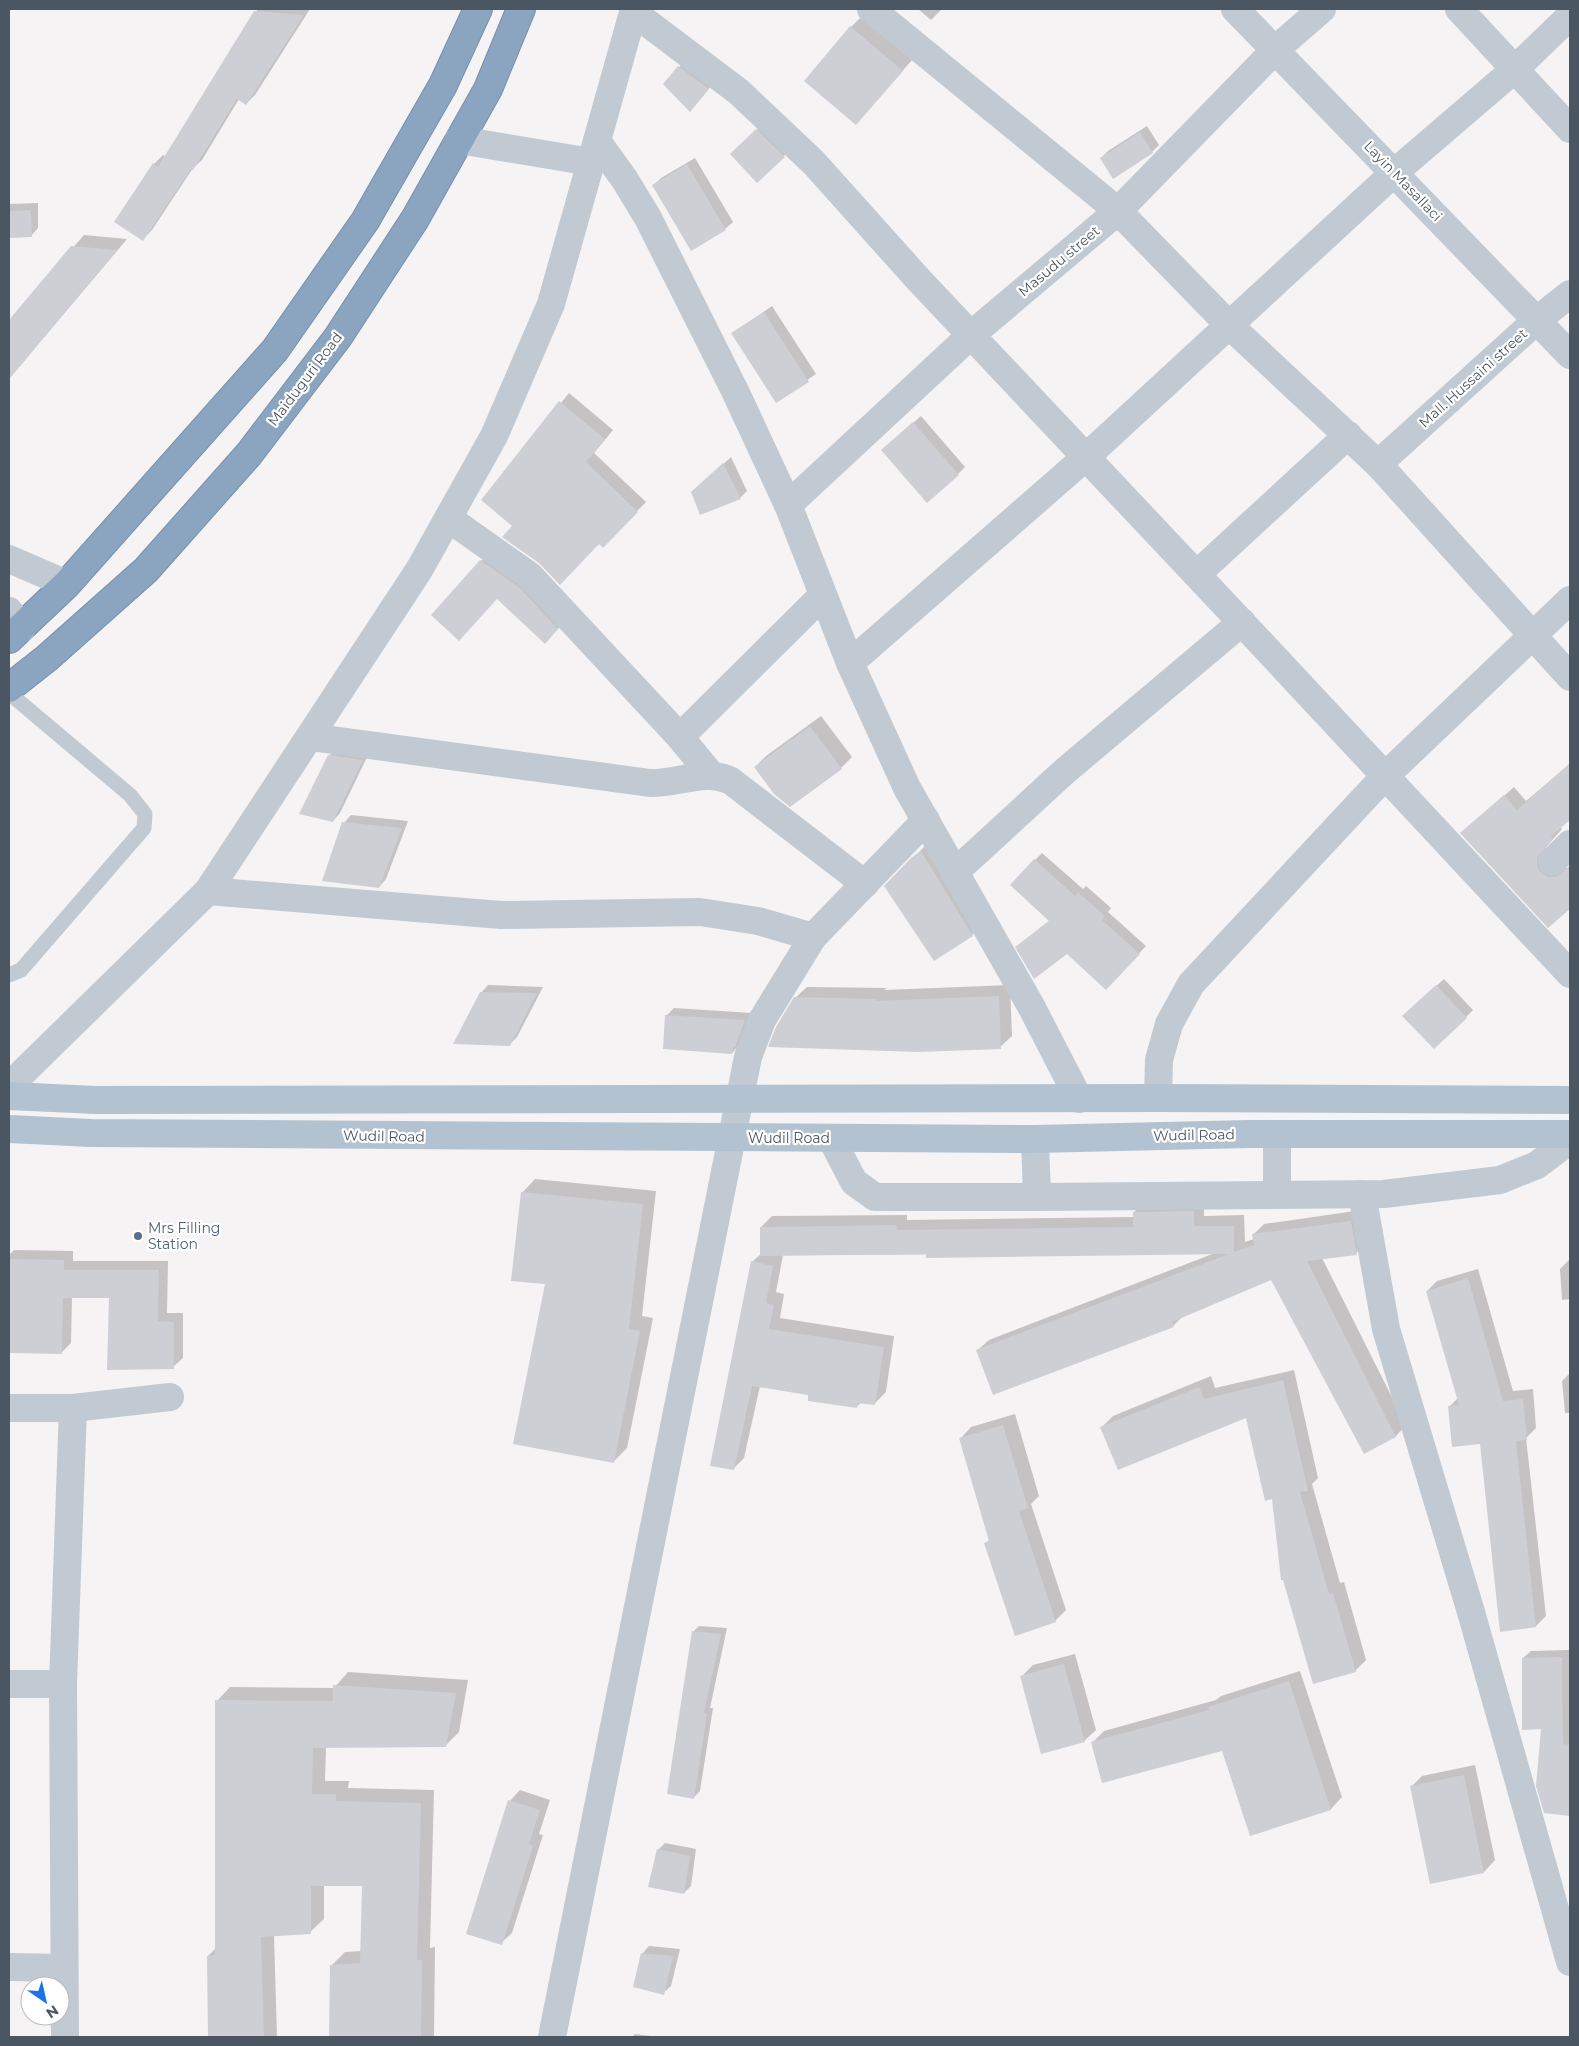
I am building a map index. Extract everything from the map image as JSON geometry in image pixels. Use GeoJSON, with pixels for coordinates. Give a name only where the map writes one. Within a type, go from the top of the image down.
{"type":"FeatureCollection","features":[{"type":"Feature","properties":{"kind":"highway"},"geometry":{"type":"LineString","coordinates":[[13,626],[67,584],[275,350],[365,221],[443,84],[478,9]]}},
{"type":"Feature","properties":{"kind":"highway","name":"Maiduguri Road"},"geometry":{"type":"LineString","coordinates":[[9,688],[47,658],[146,570],[249,454],[338,337],[415,219],[488,89],[521,9]]}},
{"type":"Feature","properties":{"kind":"main road"},"geometry":{"type":"LineString","coordinates":[[9,1096],[96,1100],[1158,1098],[1570,1100]]}},
{"type":"Feature","properties":{"kind":"main road"},"geometry":{"type":"LineString","coordinates":[[91,1133],[96,1100]]}},
{"type":"Feature","properties":{"kind":"main road","name":"Wudil Road"},"geometry":{"type":"LineString","coordinates":[[9,1129],[91,1133],[732,1139],[1035,1139],[1277,1134],[1570,1134]]}},
{"type":"Feature","properties":{"kind":"street"},"geometry":{"type":"LineString","coordinates":[[871,9],[1118,211],[1230,326],[1378,464],[1570,677]]}},
{"type":"Feature","properties":{"kind":"street","name":"Layin Masallaci"},"geometry":{"type":"LineString","coordinates":[[1235,9],[1538,320],[1570,356]]}},
{"type":"Feature","properties":{"kind":"street","name":"Masudu street"},"geometry":{"type":"LineString","coordinates":[[788,505],[971,335],[1118,211],[1276,50],[1322,9]]}},
{"type":"Feature","properties":{"kind":"street"},"geometry":{"type":"LineString","coordinates":[[1458,9],[1570,129]]}},
{"type":"Feature","properties":{"kind":"street"},"geometry":{"type":"LineString","coordinates":[[9,1086],[208,891],[419,570],[494,436],[551,304],[634,11],[739,92],[814,163],[971,335],[1570,974]]}},
{"type":"Feature","properties":{"kind":"street"},"geometry":{"type":"LineString","coordinates":[[850,663],[1086,457],[1395,172],[1515,69],[1570,16]]}},
{"type":"Feature","properties":{"kind":"street"},"geometry":{"type":"LineString","coordinates":[[459,140],[594,151],[624,180],[648,218],[736,393],[788,505],[822,596],[850,663],[907,788],[1030,1006],[1078,1099]]}},
{"type":"Feature","properties":{"kind":"street","name":"Mall. Hussaini street"},"geometry":{"type":"LineString","coordinates":[[1378,464],[1538,320],[1570,294]]}},
{"type":"Feature","properties":{"kind":"street"},"geometry":{"type":"LineString","coordinates":[[1197,574],[1348,435]]}},
{"type":"Feature","properties":{"kind":"street"},"geometry":{"type":"LineString","coordinates":[[448,518],[530,576],[680,736],[712,776]]}},
{"type":"Feature","properties":{"kind":"street"},"geometry":{"type":"LineString","coordinates":[[9,559],[32,571],[67,584]]}},
{"type":"Feature","properties":{"kind":"street"},"geometry":{"type":"LineString","coordinates":[[680,736],[822,596]]}},
{"type":"Feature","properties":{"kind":"street"},"geometry":{"type":"LineString","coordinates":[[1158,1098],[1159,1060],[1169,1024],[1191,984],[1385,776],[1570,600]]}},
{"type":"Feature","properties":{"kind":"street"},"geometry":{"type":"LineString","coordinates":[[955,872],[1065,771],[1242,622]]}},
{"type":"Feature","properties":{"kind":"street"},"geometry":{"type":"LineString","coordinates":[[310,737],[650,783],[665,783],[692,776],[722,776],[732,781],[865,884]]}},
{"type":"Feature","properties":{"kind":"street"},"geometry":{"type":"LineString","coordinates":[[552,2037],[732,1139],[738,1099],[748,1057],[762,1020],[813,937],[926,820]]}},
{"type":"Feature","properties":{"kind":"street"},"geometry":{"type":"LineString","coordinates":[[208,891],[502,915],[700,912],[758,921],[813,937]]}},
{"type":"Feature","properties":{"kind":"street"},"geometry":{"type":"LineString","coordinates":[[1277,1134],[1277,1194]]}},
{"type":"Feature","properties":{"kind":"street"},"geometry":{"type":"LineString","coordinates":[[832,1138],[854,1182],[875,1197],[1384,1194],[1500,1180],[1537,1165],[1570,1140]]}},
{"type":"Feature","properties":{"kind":"street"},"geometry":{"type":"LineString","coordinates":[[1035,1139],[1037,1197]]}},
{"type":"Feature","properties":{"kind":"street"},"geometry":{"type":"LineString","coordinates":[[1362,1194],[1386,1329],[1471,1612],[1570,1962]]}},
{"type":"Feature","properties":{"kind":"street"},"geometry":{"type":"LineString","coordinates":[[9,1408],[72,1408],[170,1397]]}},
{"type":"Feature","properties":{"kind":"street"},"geometry":{"type":"LineString","coordinates":[[65,2037],[63,1684],[72,1408]]}},
{"type":"Feature","properties":{"kind":"street"},"geometry":{"type":"LineString","coordinates":[[9,1684],[63,1684]]}},
{"type":"Feature","properties":{"kind":"street"},"geometry":{"type":"LineString","coordinates":[[9,1967],[64,1968]]}},
{"type":"Feature","properties":{"kind":"lane"},"geometry":{"type":"LineString","coordinates":[[9,693],[130,795],[145,814],[144,828],[20,970],[9,976]]}},
{"type":"Feature","properties":{"kind":"building"},"geometry":{"type":"Polygon","coordinates":[[[254,11],[304,15],[246,105],[237,99],[193,170],[191,169],[143,241],[114,222],[153,163],[158,167],[254,11]]]}},
{"type":"Feature","properties":{"kind":"building"},"geometry":{"type":"Polygon","coordinates":[[[850,26],[903,71],[856,125],[804,81],[850,26]]]}},
{"type":"Feature","properties":{"kind":"building"},"geometry":{"type":"Polygon","coordinates":[[[678,66],[709,89],[690,112],[663,84],[678,66]]]}},
{"type":"Feature","properties":{"kind":"building"},"geometry":{"type":"Polygon","coordinates":[[[756,129],[785,157],[757,183],[730,154],[756,129]]]}},
{"type":"Feature","properties":{"kind":"building"},"geometry":{"type":"Polygon","coordinates":[[[1140,132],[1153,153],[1113,179],[1100,158],[1140,132]]]}},
{"type":"Feature","properties":{"kind":"building"},"geometry":{"type":"Polygon","coordinates":[[[687,164],[726,230],[691,251],[652,185],[687,164]]]}},
{"type":"Feature","properties":{"kind":"building"},"geometry":{"type":"Polygon","coordinates":[[[31,210],[32,237],[9,238],[9,211],[31,210]]]}},
{"type":"Feature","properties":{"kind":"building"},"geometry":{"type":"Polygon","coordinates":[[[71,246],[117,250],[9,379],[9,320],[71,246]]]}},
{"type":"Feature","properties":{"kind":"building"},"geometry":{"type":"Polygon","coordinates":[[[764,312],[809,382],[776,403],[731,333],[764,312]]]}},
{"type":"Feature","properties":{"kind":"building"},"geometry":{"type":"Polygon","coordinates":[[[559,401],[605,439],[586,462],[638,512],[603,548],[599,544],[560,585],[539,563],[502,537],[512,526],[481,500],[559,401]]]}},
{"type":"Feature","properties":{"kind":"building"},"geometry":{"type":"Polygon","coordinates":[[[913,422],[959,475],[927,503],[881,450],[913,422]]]}},
{"type":"Feature","properties":{"kind":"building"},"geometry":{"type":"Polygon","coordinates":[[[723,463],[741,499],[700,515],[691,492],[723,463]]]}},
{"type":"Feature","properties":{"kind":"building"},"geometry":{"type":"Polygon","coordinates":[[[480,560],[520,588],[558,629],[545,644],[497,599],[459,641],[431,615],[480,560]]]}},
{"type":"Feature","properties":{"kind":"building"},"geometry":{"type":"Polygon","coordinates":[[[810,726],[842,769],[790,807],[774,794],[754,767],[810,726]]]}},
{"type":"Feature","properties":{"kind":"building"},"geometry":{"type":"Polygon","coordinates":[[[328,755],[363,760],[333,822],[299,814],[328,755]]]}},
{"type":"Feature","properties":{"kind":"building"},"geometry":{"type":"Polygon","coordinates":[[[1570,763],[1570,820],[1551,836],[1553,839],[1537,858],[1537,866],[1541,873],[1548,877],[1556,877],[1570,866],[1570,909],[1548,928],[1460,833],[1504,795],[1517,810],[1570,763]]]}},
{"type":"Feature","properties":{"kind":"building"},"geometry":{"type":"Polygon","coordinates":[[[342,822],[402,828],[379,888],[322,881],[342,822]]]}},
{"type":"Feature","properties":{"kind":"building"},"geometry":{"type":"Polygon","coordinates":[[[921,851],[973,936],[934,961],[884,886],[911,858],[921,851]]]}},
{"type":"Feature","properties":{"kind":"building"},"geometry":{"type":"Polygon","coordinates":[[[1034,859],[1075,896],[1078,892],[1105,916],[1102,920],[1140,954],[1106,990],[1067,954],[1034,979],[1015,947],[1049,921],[1010,885],[1034,859]]]}},
{"type":"Feature","properties":{"kind":"building"},"geometry":{"type":"Polygon","coordinates":[[[1436,985],[1467,1018],[1434,1049],[1402,1016],[1436,985]]]}},
{"type":"Feature","properties":{"kind":"building"},"geometry":{"type":"Polygon","coordinates":[[[480,992],[537,993],[510,1046],[453,1044],[480,992]]]}},
{"type":"Feature","properties":{"kind":"building"},"geometry":{"type":"Polygon","coordinates":[[[999,996],[1001,1049],[918,1052],[768,1047],[776,1027],[794,997],[878,999],[874,1001],[999,996]]]}},
{"type":"Feature","properties":{"kind":"building"},"geometry":{"type":"Polygon","coordinates":[[[665,1015],[745,1020],[735,1047],[733,1047],[732,1054],[663,1049],[665,1015]]]}},
{"type":"Feature","properties":{"kind":"building"},"geometry":{"type":"Polygon","coordinates":[[[521,1192],[643,1204],[629,1329],[640,1331],[614,1463],[513,1444],[545,1284],[511,1281],[521,1192]]]}},
{"type":"Feature","properties":{"kind":"building"},"geometry":{"type":"Polygon","coordinates":[[[1194,1211],[1194,1226],[1234,1226],[1234,1252],[1254,1245],[1252,1234],[1351,1221],[1357,1255],[1307,1261],[1396,1437],[1364,1454],[1271,1280],[1172,1322],[1174,1327],[993,1395],[976,1350],[1229,1254],[926,1258],[926,1254],[760,1256],[760,1227],[896,1225],[897,1230],[1133,1227],[1133,1212],[1194,1211]]]}},
{"type":"Feature","properties":{"kind":"building"},"geometry":{"type":"Polygon","coordinates":[[[9,1259],[64,1260],[64,1270],[159,1270],[158,1321],[174,1322],[174,1369],[107,1370],[109,1298],[63,1298],[62,1354],[9,1353],[9,1259]]]}},
{"type":"Feature","properties":{"kind":"building"},"geometry":{"type":"Polygon","coordinates":[[[751,1261],[773,1266],[766,1303],[774,1305],[769,1329],[884,1347],[875,1405],[858,1403],[857,1408],[808,1401],[808,1395],[752,1386],[734,1470],[710,1466],[751,1261]]]}},
{"type":"Feature","properties":{"kind":"building"},"geometry":{"type":"Polygon","coordinates":[[[1468,1278],[1503,1401],[1523,1399],[1527,1440],[1516,1441],[1536,1627],[1500,1632],[1480,1444],[1452,1447],[1448,1406],[1459,1405],[1426,1291],[1468,1278]]]}},
{"type":"Feature","properties":{"kind":"building"},"geometry":{"type":"Polygon","coordinates":[[[1283,1380],[1308,1491],[1300,1492],[1329,1594],[1333,1593],[1356,1672],[1313,1684],[1283,1580],[1281,1580],[1272,1499],[1265,1501],[1246,1418],[1118,1470],[1100,1427],[1199,1387],[1204,1399],[1283,1380]]]}},
{"type":"Feature","properties":{"kind":"building"},"geometry":{"type":"Polygon","coordinates":[[[1003,1425],[1028,1508],[1019,1511],[1056,1622],[1015,1636],[984,1543],[989,1541],[959,1438],[1003,1425]]]}},
{"type":"Feature","properties":{"kind":"building"},"geometry":{"type":"Polygon","coordinates":[[[692,1631],[721,1634],[704,1713],[707,1714],[694,1799],[667,1794],[692,1631]]]}},
{"type":"Feature","properties":{"kind":"building"},"geometry":{"type":"Polygon","coordinates":[[[1562,1657],[1563,1744],[1570,1745],[1570,1816],[1544,1813],[1536,1786],[1541,1729],[1522,1730],[1522,1658],[1562,1657]]]}},
{"type":"Feature","properties":{"kind":"building"},"geometry":{"type":"Polygon","coordinates":[[[1064,1664],[1085,1742],[1041,1754],[1020,1676],[1064,1664]]]}},
{"type":"Feature","properties":{"kind":"building"},"geometry":{"type":"Polygon","coordinates":[[[1289,1681],[1331,1810],[1250,1836],[1222,1751],[1102,1783],[1091,1742],[1209,1710],[1208,1707],[1289,1681]]]}},
{"type":"Feature","properties":{"kind":"building"},"geometry":{"type":"Polygon","coordinates":[[[333,1685],[456,1693],[446,1747],[313,1748],[312,1794],[336,1794],[336,1801],[421,1803],[417,1960],[422,1960],[421,2037],[329,2037],[330,1965],[360,1963],[362,1886],[311,1886],[311,1934],[261,1937],[264,2037],[208,2037],[207,1956],[215,1955],[215,1700],[333,1701],[333,1685]]]}},
{"type":"Feature","properties":{"kind":"building"},"geometry":{"type":"Polygon","coordinates":[[[1464,1775],[1484,1873],[1430,1884],[1410,1786],[1464,1775]]]}},
{"type":"Feature","properties":{"kind":"building"},"geometry":{"type":"Polygon","coordinates":[[[508,1800],[540,1810],[529,1844],[533,1846],[502,1945],[466,1934],[508,1800]]]}},
{"type":"Feature","properties":{"kind":"building"},"geometry":{"type":"Polygon","coordinates":[[[657,1849],[690,1856],[684,1894],[648,1887],[657,1849]]]}},
{"type":"Feature","properties":{"kind":"building"},"geometry":{"type":"Polygon","coordinates":[[[641,1953],[673,1956],[664,1995],[633,1987],[641,1953]]]}},
{"type":"Feature","properties":{"kind":"place","name":"Mrs Filling Station"},"geometry":{"type":"Point","coordinates":[138,1236]}}]}
